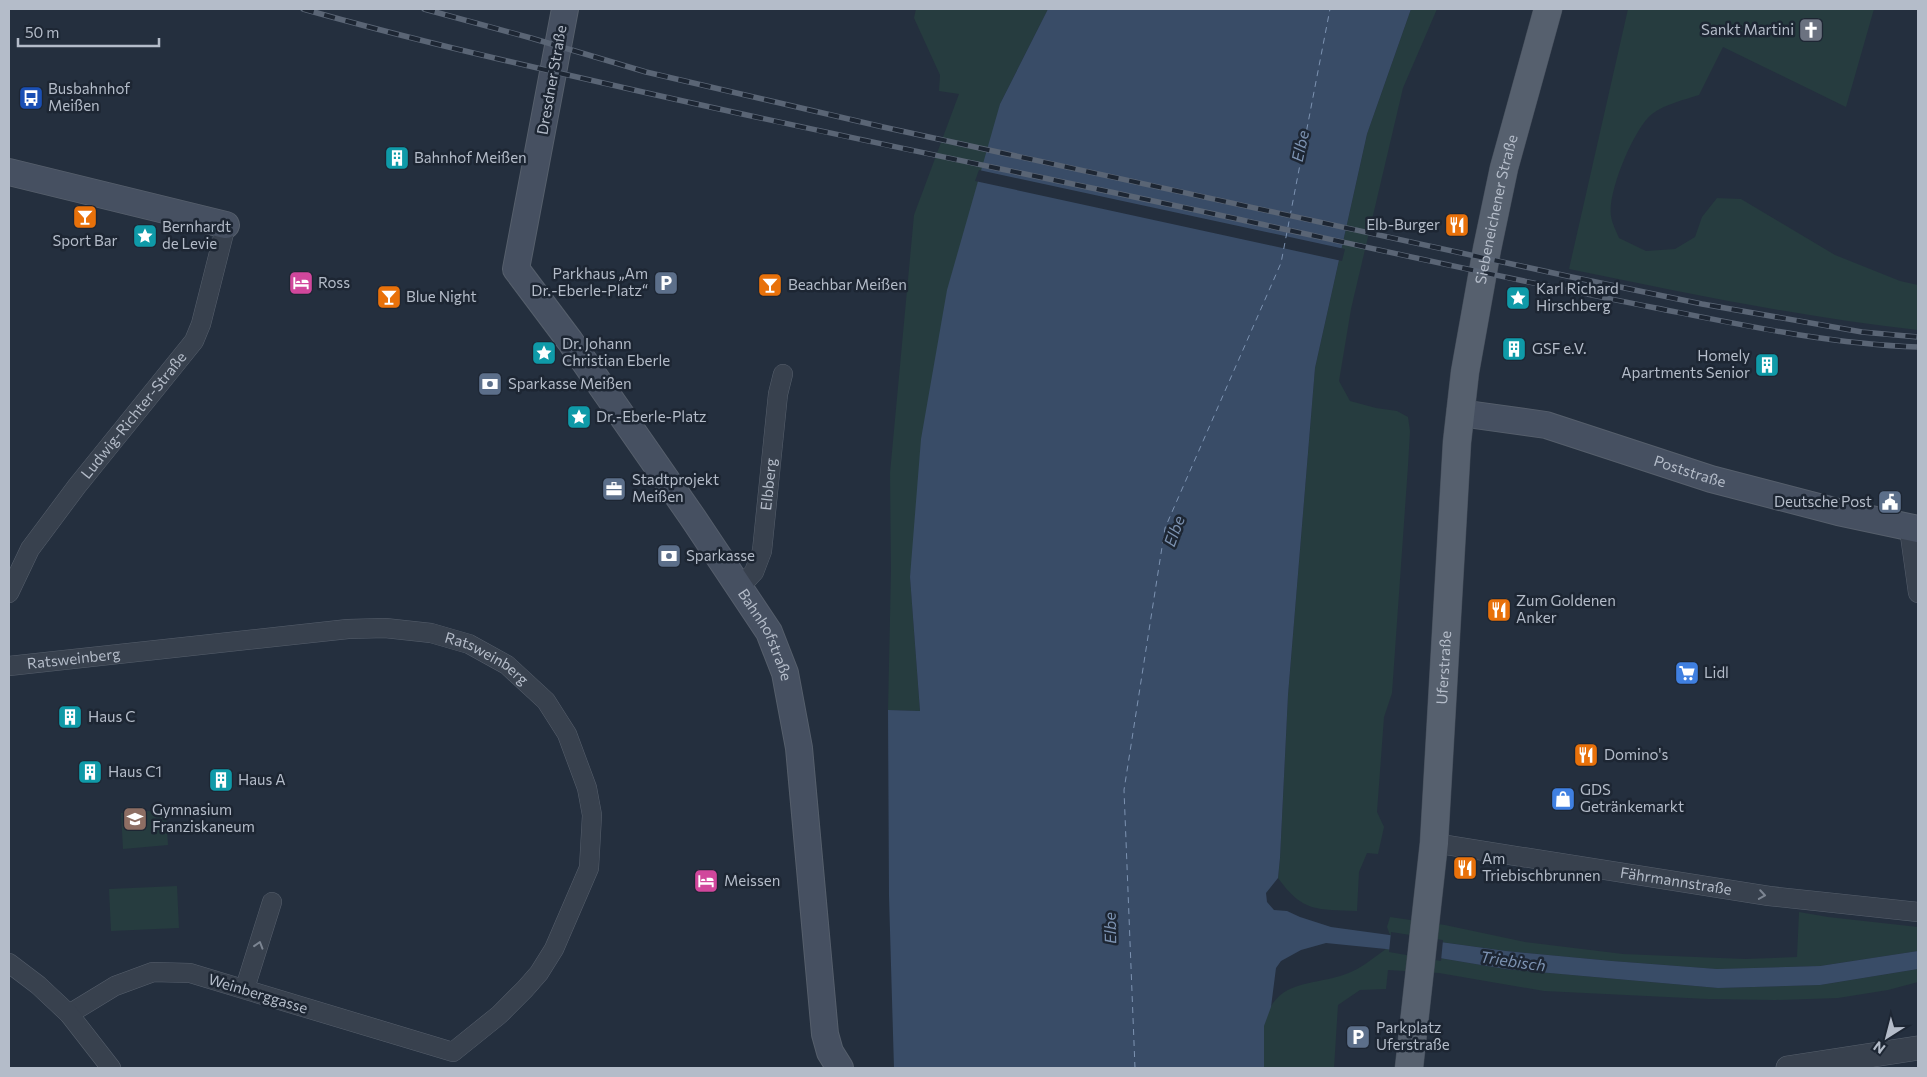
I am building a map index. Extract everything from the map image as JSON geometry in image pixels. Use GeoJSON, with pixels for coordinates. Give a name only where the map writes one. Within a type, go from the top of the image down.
{"type":"FeatureCollection","features":[{"type":"Feature","properties":{"kind":"main road","name":"Dresdner Straße"},"geometry":{"type":"LineString","coordinates":[[516,268],[565,9]]}},
{"type":"Feature","properties":{"kind":"main road","name":"Siebeneichener Straße"},"geometry":{"type":"LineString","coordinates":[[1460,413],[1465,372],[1490,232],[1504,168],[1548,9]]}},
{"type":"Feature","properties":{"kind":"main road"},"geometry":{"type":"LineString","coordinates":[[9,172],[226,225]]}},
{"type":"Feature","properties":{"kind":"main road","name":"Bahnhofstraße"},"geometry":{"type":"LineString","coordinates":[[516,268],[570,341],[769,632],[785,674],[799,748],[824,1034],[830,1052],[840,1068]]}},
{"type":"Feature","properties":{"kind":"main road","name":"Poststraße"},"geometry":{"type":"LineString","coordinates":[[1460,413],[1546,426],[1711,479],[1838,512],[1914,528]]}},
{"type":"Feature","properties":{"kind":"main road","name":"Uferstraße"},"geometry":{"type":"LineString","coordinates":[[1409,1068],[1434,843],[1460,413]]}},
{"type":"Feature","properties":{"kind":"street","name":"Ludwig-Richter-Straße"},"geometry":{"type":"LineString","coordinates":[[9,593],[30,549],[77,486],[194,341],[201,324],[226,225]]}},
{"type":"Feature","properties":{"kind":"street","name":"Elbberg"},"geometry":{"type":"LineString","coordinates":[[740,587],[754,572],[762,552],[778,394],[783,374]]}},
{"type":"Feature","properties":{"kind":"street"},"geometry":{"type":"LineString","coordinates":[[1914,528],[1918,593]]}},
{"type":"Feature","properties":{"kind":"street","name":"Ratsweinberg"},"geometry":{"type":"LineString","coordinates":[[9,666],[263,639],[292,634],[385,628],[431,633],[469,644],[507,665],[527,682],[546,701],[567,734],[587,788],[592,815],[589,868],[554,949],[539,973],[499,1015],[453,1052]]}},
{"type":"Feature","properties":{"kind":"street","name":"Fährmannstraße"},"geometry":{"type":"LineString","coordinates":[[1434,843],[1769,896],[1918,912]]}},
{"type":"Feature","properties":{"kind":"street"},"geometry":{"type":"LineString","coordinates":[[245,988],[272,902]]}},
{"type":"Feature","properties":{"kind":"street"},"geometry":{"type":"LineString","coordinates":[[9,963],[38,985],[69,1014],[111,1068]]}},
{"type":"Feature","properties":{"kind":"street","name":"Weinberggasse"},"geometry":{"type":"LineString","coordinates":[[69,1014],[114,986],[153,972],[190,973],[453,1052]]}},
{"type":"Feature","properties":{"kind":"street"},"geometry":{"type":"LineString","coordinates":[[1788,1068],[1918,1048]]}},
{"type":"Feature","properties":{"kind":"green space"},"geometry":{"type":"Polygon","coordinates":[[[916,9],[1048,9],[1000,104],[910,577],[920,711],[888,710],[891,571],[890,473],[914,215],[959,94],[939,91],[940,75],[914,18],[916,9]]]}},
{"type":"Feature","properties":{"kind":"green space"},"geometry":{"type":"Polygon","coordinates":[[[1411,9],[1437,9],[1403,88],[1351,309],[1339,381],[1350,401],[1397,411],[1408,417],[1410,431],[1392,693],[1384,717],[1377,812],[1384,827],[1378,854],[1367,853],[1359,872],[1357,911],[1331,910],[1312,907],[1303,903],[1295,898],[1278,878],[1288,695],[1315,368],[1367,134],[1411,9]]]}},
{"type":"Feature","properties":{"kind":"green space"},"geometry":{"type":"Polygon","coordinates":[[[1628,9],[1874,9],[1846,107],[1723,47],[1699,95],[1675,103],[1652,114],[1637,133],[1617,177],[1613,192],[1611,216],[1619,238],[1646,251],[1675,249],[1695,237],[1702,217],[1717,198],[1741,199],[1835,255],[1900,281],[1918,285],[1918,330],[1787,311],[1569,269],[1628,9]]]}},
{"type":"Feature","properties":{"kind":"green space"},"geometry":{"type":"Polygon","coordinates":[[[166,810],[168,845],[123,849],[121,813],[166,810]]]}},
{"type":"Feature","properties":{"kind":"green space"},"geometry":{"type":"Polygon","coordinates":[[[177,886],[179,928],[111,931],[109,889],[177,886]]]}},
{"type":"Feature","properties":{"kind":"green space"},"geometry":{"type":"Polygon","coordinates":[[[1799,912],[1918,927],[1918,951],[1820,966],[1717,969],[1506,951],[1390,935],[1387,927],[1390,917],[1445,925],[1525,942],[1623,954],[1745,959],[1797,957],[1799,912]]]}},
{"type":"Feature","properties":{"kind":"green space"},"geometry":{"type":"Polygon","coordinates":[[[1386,949],[1505,969],[1718,988],[1820,985],[1918,969],[1918,982],[1888,990],[1838,998],[1775,1000],[1708,999],[1544,991],[1439,973],[1388,970],[1386,989],[1360,990],[1338,1005],[1334,1068],[1264,1068],[1263,1030],[1269,1010],[1276,999],[1285,992],[1307,983],[1351,972],[1386,949]]]}},
{"type":"Feature","properties":{"kind":"water"},"geometry":{"type":"Polygon","coordinates":[[[1048,9],[1411,9],[1367,134],[1315,368],[1288,695],[1280,858],[1278,878],[1266,893],[1267,902],[1274,910],[1287,911],[1331,927],[1506,951],[1612,961],[1717,969],[1820,966],[1918,951],[1918,969],[1820,985],[1718,988],[1505,969],[1386,949],[1326,943],[1301,950],[1281,961],[1276,968],[1271,1007],[1264,1026],[1264,1068],[894,1068],[889,896],[888,710],[920,711],[910,577],[921,439],[947,290],[1000,104],[1048,9]]]}},
{"type":"Feature","properties":{"kind":"pier"},"geometry":{"type":"Polygon","coordinates":[[[979,170],[1345,249],[1342,261],[975,181],[979,170]]]}},
{"type":"Feature","properties":{"kind":"pier"},"geometry":{"type":"Polygon","coordinates":[[[1391,932],[1443,940],[1441,961],[1389,952],[1391,932]]]}},
{"type":"Feature","properties":{"kind":"ferry route"},"geometry":{"type":"LineString","coordinates":[[1135,1068],[1124,790],[1165,528],[1281,263],[1330,9]]}},
{"type":"Feature","properties":{"kind":"railway"},"geometry":{"type":"LineString","coordinates":[[303,9],[468,52],[710,107],[1552,287],[1786,333],[1852,342],[1918,347]]}},
{"type":"Feature","properties":{"kind":"railway"},"geometry":{"type":"LineString","coordinates":[[424,9],[646,72],[883,127],[1702,304],[1862,332],[1918,337]]}},
{"type":"Feature","properties":{"kind":"place","name":"Sankt Martini"},"geometry":{"type":"Point","coordinates":[1811,30]}},
{"type":"Feature","properties":{"kind":"place","name":"Busbahnhof Meißen"},"geometry":{"type":"Point","coordinates":[31,98]}},
{"type":"Feature","properties":{"kind":"place","name":"Bahnhof Meißen"},"geometry":{"type":"Point","coordinates":[397,158]}},
{"type":"Feature","properties":{"kind":"place","name":"Sport Bar"},"geometry":{"type":"Point","coordinates":[85,217]}},
{"type":"Feature","properties":{"kind":"place","name":"Elb-Burger"},"geometry":{"type":"Point","coordinates":[1457,225]}},
{"type":"Feature","properties":{"kind":"place","name":"Bernhardt de Levie"},"geometry":{"type":"Point","coordinates":[145,236]}},
{"type":"Feature","properties":{"kind":"place","name":"Ross"},"geometry":{"type":"Point","coordinates":[301,283]}},
{"type":"Feature","properties":{"kind":"place","name":"Parkhaus „Am Dr.-Eberle-Platz“"},"geometry":{"type":"Point","coordinates":[666,283]}},
{"type":"Feature","properties":{"kind":"place","name":"Beachbar Meißen"},"geometry":{"type":"Point","coordinates":[770,285]}},
{"type":"Feature","properties":{"kind":"place","name":"Blue Night"},"geometry":{"type":"Point","coordinates":[389,297]}},
{"type":"Feature","properties":{"kind":"place","name":"Karl Richard Hirschberg"},"geometry":{"type":"Point","coordinates":[1518,298]}},
{"type":"Feature","properties":{"kind":"place","name":"GSF e.V."},"geometry":{"type":"Point","coordinates":[1514,349]}},
{"type":"Feature","properties":{"kind":"place","name":"Dr. Johann Christian Eberle"},"geometry":{"type":"Point","coordinates":[544,353]}},
{"type":"Feature","properties":{"kind":"place","name":"Homely Apartments Senior"},"geometry":{"type":"Point","coordinates":[1767,365]}},
{"type":"Feature","properties":{"kind":"place","name":"Sparkasse Meißen"},"geometry":{"type":"Point","coordinates":[490,384]}},
{"type":"Feature","properties":{"kind":"place","name":"Dr.-Eberle-Platz"},"geometry":{"type":"Point","coordinates":[579,417]}},
{"type":"Feature","properties":{"kind":"place","name":"Stadtprojekt Meißen"},"geometry":{"type":"Point","coordinates":[614,489]}},
{"type":"Feature","properties":{"kind":"place","name":"Deutsche Post"},"geometry":{"type":"Point","coordinates":[1890,502]}},
{"type":"Feature","properties":{"kind":"place","name":"Sparkasse"},"geometry":{"type":"Point","coordinates":[669,556]}},
{"type":"Feature","properties":{"kind":"place","name":"Zum Goldenen Anker"},"geometry":{"type":"Point","coordinates":[1499,610]}},
{"type":"Feature","properties":{"kind":"place","name":"Lidl"},"geometry":{"type":"Point","coordinates":[1687,673]}},
{"type":"Feature","properties":{"kind":"place","name":"Haus C"},"geometry":{"type":"Point","coordinates":[70,717]}},
{"type":"Feature","properties":{"kind":"place","name":"Domino's"},"geometry":{"type":"Point","coordinates":[1586,755]}},
{"type":"Feature","properties":{"kind":"place","name":"Haus C1"},"geometry":{"type":"Point","coordinates":[90,772]}},
{"type":"Feature","properties":{"kind":"place","name":"Haus A"},"geometry":{"type":"Point","coordinates":[221,780]}},
{"type":"Feature","properties":{"kind":"place","name":"GDS Getränkemarkt"},"geometry":{"type":"Point","coordinates":[1563,799]}},
{"type":"Feature","properties":{"kind":"place","name":"Gymnasium Franziskaneum"},"geometry":{"type":"Point","coordinates":[135,819]}},
{"type":"Feature","properties":{"kind":"place","name":"Am Triebischbrunnen"},"geometry":{"type":"Point","coordinates":[1465,868]}},
{"type":"Feature","properties":{"kind":"place","name":"Meissen"},"geometry":{"type":"Point","coordinates":[706,881]}},
{"type":"Feature","properties":{"kind":"place","name":"Parkplatz Uferstraße"},"geometry":{"type":"Point","coordinates":[1358,1037]}},
{"type":"Feature","properties":{"kind":"water label","name":"Elbe"},"geometry":{"type":"Point","coordinates":[1300,146]}},
{"type":"Feature","properties":{"kind":"water label","name":"Elbe"},"geometry":{"type":"Point","coordinates":[1174,531]}},
{"type":"Feature","properties":{"kind":"water label","name":"Elbe"},"geometry":{"type":"Point","coordinates":[1110,928]}},
{"type":"Feature","properties":{"kind":"water label","name":"Triebisch"},"geometry":{"type":"Point","coordinates":[1513,961]}}]}
